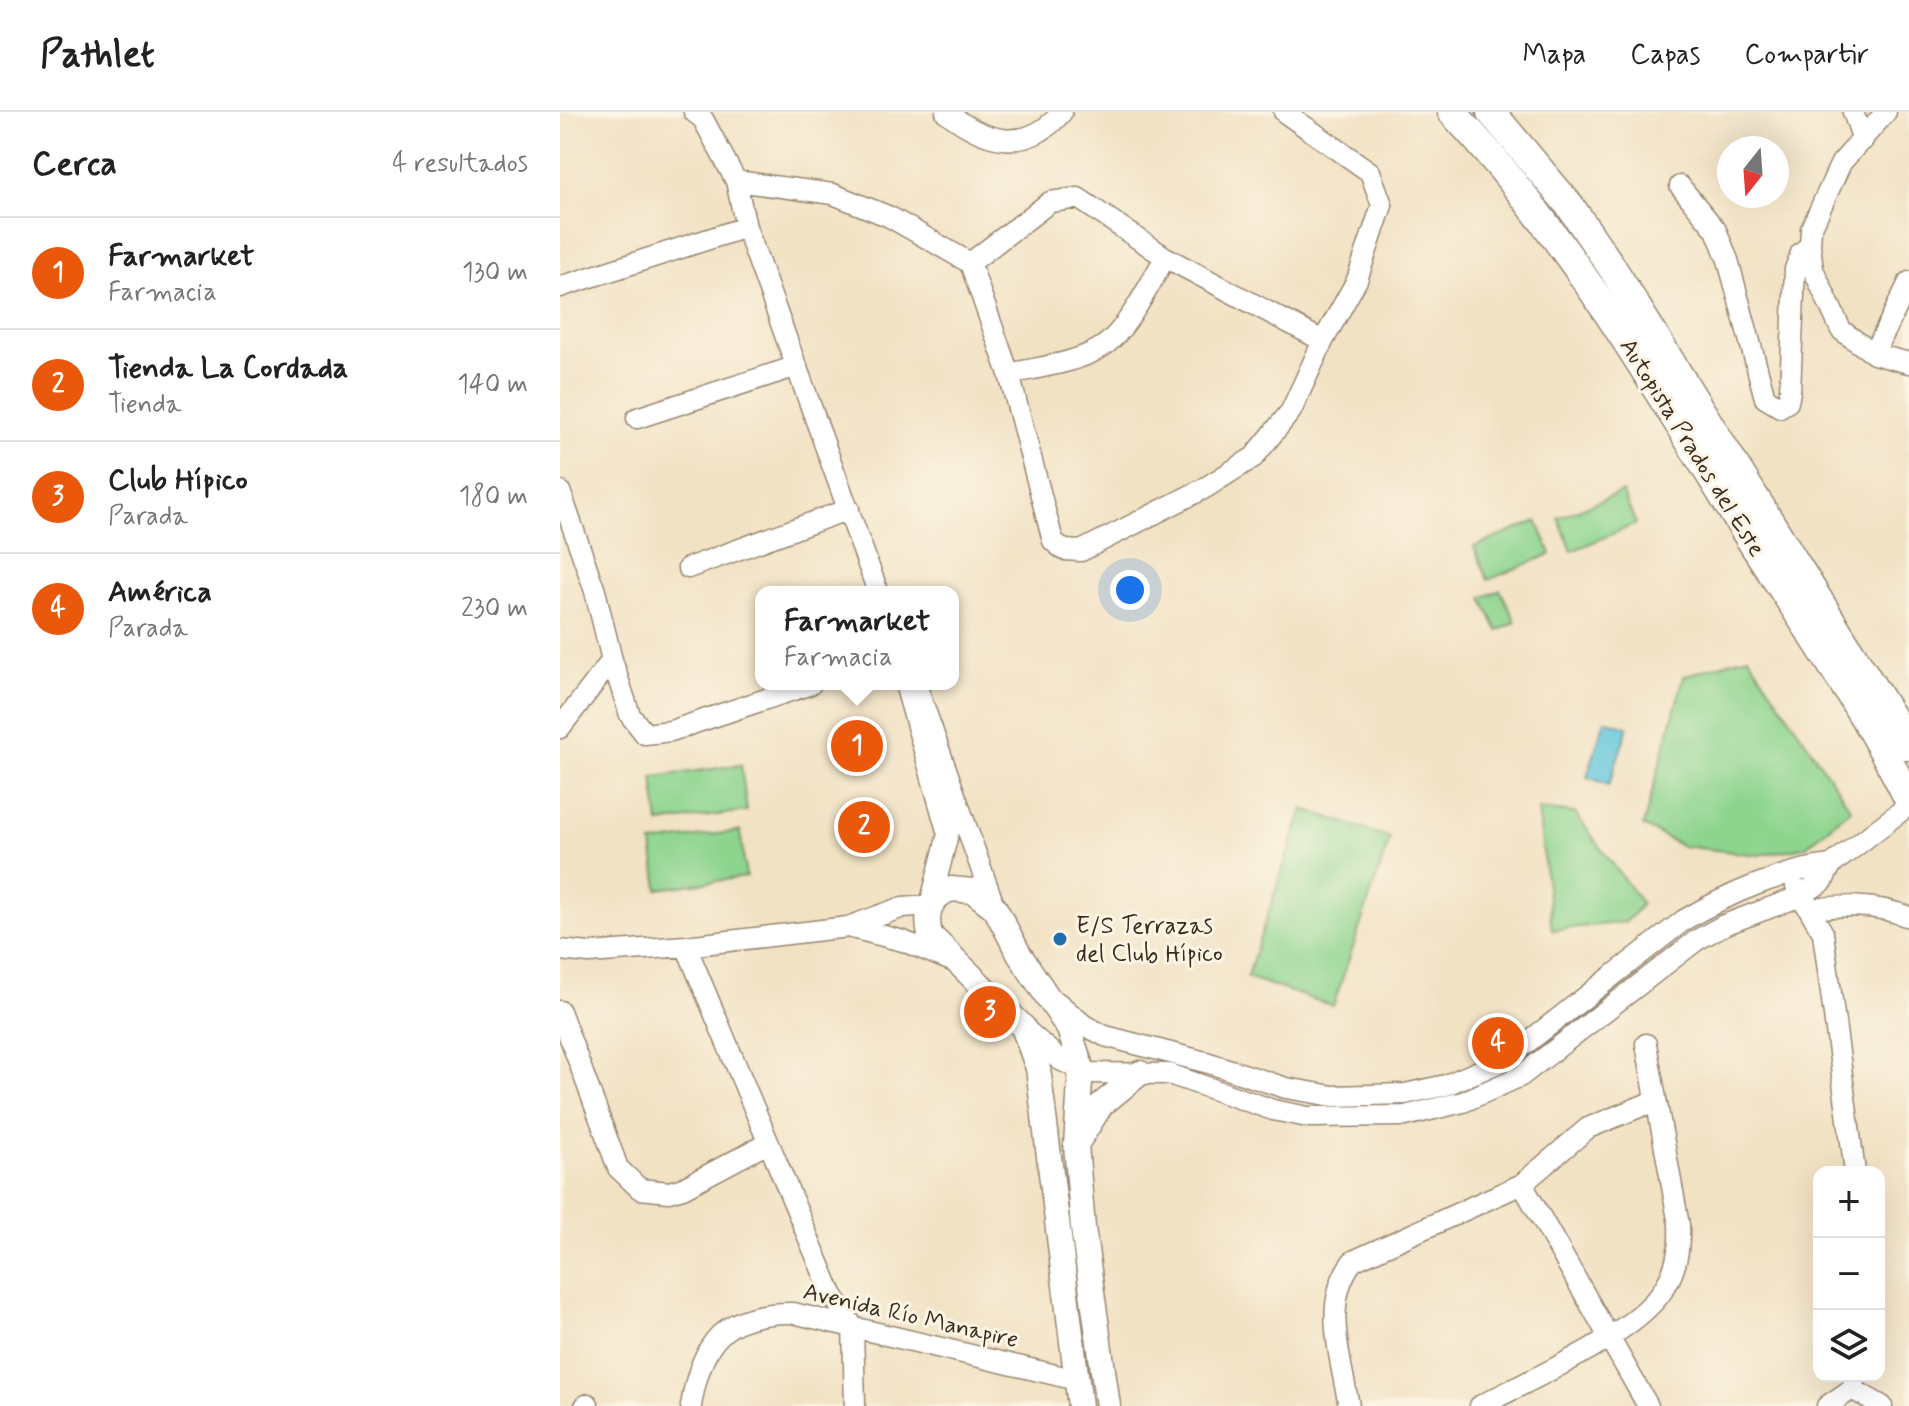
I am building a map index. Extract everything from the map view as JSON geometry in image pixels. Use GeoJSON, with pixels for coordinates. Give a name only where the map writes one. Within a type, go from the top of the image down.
{"type":"FeatureCollection","features":[{"type":"Feature","properties":{"kind":"highway","name":"Autopista Prados del Este"},"geometry":{"type":"LineString","coordinates":[[1452,112],[1504,168],[1598,296],[1860,714],[1909,802]]}},
{"type":"Feature","properties":{"kind":"highway","name":"Autopista Prados del Este"},"geometry":{"type":"LineString","coordinates":[[1491,112],[1570,206],[1611,266],[1909,746]]}},
{"type":"Feature","properties":{"kind":"main road"},"geometry":{"type":"LineString","coordinates":[[1080,1406],[1038,1068],[1023,1027],[952,961],[930,935],[927,915],[930,905],[943,892],[961,888],[984,897],[995,908],[1019,954],[1069,1029],[1081,1067],[1076,1145],[1083,1228],[1108,1406]]}},
{"type":"Feature","properties":{"kind":"main road"},"geometry":{"type":"LineString","coordinates":[[1076,1145],[1101,1105],[1140,1073]]}},
{"type":"Feature","properties":{"kind":"street"},"geometry":{"type":"LineString","coordinates":[[694,112],[703,119],[736,181],[746,227],[876,586]]}},
{"type":"Feature","properties":{"kind":"street"},"geometry":{"type":"LineString","coordinates":[[946,112],[967,128],[996,139],[1027,139],[1047,129],[1062,112]]}},
{"type":"Feature","properties":{"kind":"street"},"geometry":{"type":"LineString","coordinates":[[736,181],[833,194],[890,217],[970,263],[1009,374],[1053,541],[1064,550],[1081,551],[1205,488],[1254,457],[1291,411],[1323,341],[1357,280],[1382,205],[1370,172],[1284,112]]}},
{"type":"Feature","properties":{"kind":"street"},"geometry":{"type":"LineString","coordinates":[[1853,112],[1863,140]]}},
{"type":"Feature","properties":{"kind":"street"},"geometry":{"type":"LineString","coordinates":[[1886,112],[1841,163],[1811,229],[1810,245],[1813,269],[1841,330],[1874,354],[1909,363]]}},
{"type":"Feature","properties":{"kind":"street"},"geometry":{"type":"LineString","coordinates":[[1680,186],[1716,230],[1728,260],[1765,398],[1780,407],[1788,402],[1790,392],[1795,269],[1801,253],[1810,245]]}},
{"type":"Feature","properties":{"kind":"street"},"geometry":{"type":"LineString","coordinates":[[970,263],[1050,202],[1078,198],[1165,257],[1323,341]]}},
{"type":"Feature","properties":{"kind":"street"},"geometry":{"type":"LineString","coordinates":[[560,287],[746,227]]}},
{"type":"Feature","properties":{"kind":"street"},"geometry":{"type":"LineString","coordinates":[[1009,374],[1060,363],[1106,345],[1141,300],[1165,257]]}},
{"type":"Feature","properties":{"kind":"street"},"geometry":{"type":"LineString","coordinates":[[1874,354],[1909,282]]}},
{"type":"Feature","properties":{"kind":"street"},"geometry":{"type":"LineString","coordinates":[[637,418],[797,366]]}},
{"type":"Feature","properties":{"kind":"street"},"geometry":{"type":"LineString","coordinates":[[560,491],[595,591],[612,660],[635,726],[645,734],[671,731],[793,690]]}},
{"type":"Feature","properties":{"kind":"street"},"geometry":{"type":"LineString","coordinates":[[688,568],[849,509]]}},
{"type":"Feature","properties":{"kind":"street"},"geometry":{"type":"LineString","coordinates":[[560,728],[612,660]]}},
{"type":"Feature","properties":{"kind":"street"},"geometry":{"type":"LineString","coordinates":[[560,950],[589,953],[686,946],[848,927],[903,907],[930,905],[948,834],[907,690]]}},
{"type":"Feature","properties":{"kind":"street"},"geometry":{"type":"LineString","coordinates":[[918,690],[995,908]]}},
{"type":"Feature","properties":{"kind":"street"},"geometry":{"type":"LineString","coordinates":[[1806,902],[1838,861],[1909,802]]}},
{"type":"Feature","properties":{"kind":"street"},"geometry":{"type":"LineString","coordinates":[[1046,991],[1084,1025],[1105,1036],[1209,1063],[1268,1083],[1333,1096],[1405,1094],[1446,1085],[1495,1065],[1527,1045],[1684,920],[1738,891],[1838,861]]}},
{"type":"Feature","properties":{"kind":"street"},"geometry":{"type":"LineString","coordinates":[[1790,876],[1823,933],[1854,1166]]}},
{"type":"Feature","properties":{"kind":"street"},"geometry":{"type":"LineString","coordinates":[[1023,1027],[1060,1060],[1101,1075],[1140,1073],[1183,1076],[1273,1110],[1308,1117],[1374,1118],[1432,1112],[1521,1076],[1697,940],[1724,925],[1806,902],[1886,908],[1909,917]]}},
{"type":"Feature","properties":{"kind":"street"},"geometry":{"type":"LineString","coordinates":[[848,927],[903,941],[952,961]]}},
{"type":"Feature","properties":{"kind":"street"},"geometry":{"type":"LineString","coordinates":[[686,946],[832,1294],[853,1327],[855,1406]]}},
{"type":"Feature","properties":{"kind":"street"},"geometry":{"type":"LineString","coordinates":[[560,1011],[618,1168],[640,1189],[669,1192],[683,1188],[768,1143]]}},
{"type":"Feature","properties":{"kind":"street"},"geometry":{"type":"LineString","coordinates":[[1480,1406],[1608,1337],[1642,1314],[1662,1292],[1674,1269],[1680,1249],[1646,1044]]}},
{"type":"Feature","properties":{"kind":"street"},"geometry":{"type":"LineString","coordinates":[[1349,1406],[1335,1313],[1341,1276],[1353,1261],[1522,1184],[1588,1128],[1654,1101]]}},
{"type":"Feature","properties":{"kind":"street"},"geometry":{"type":"LineString","coordinates":[[1522,1184],[1648,1406]]}},
{"type":"Feature","properties":{"kind":"street","name":"Avenida Río Manapire"},"geometry":{"type":"LineString","coordinates":[[691,1406],[703,1357],[719,1335],[734,1323],[754,1314],[782,1313],[853,1327],[1077,1380]]}},
{"type":"Feature","properties":{"kind":"street"},"geometry":{"type":"LineString","coordinates":[[1827,1406],[1854,1382],[1882,1406]]}},
{"type":"Feature","properties":{"kind":"green space"},"geometry":{"type":"Polygon","coordinates":[[[1622,492],[1636,524],[1572,551],[1558,518],[1622,492]]]}},
{"type":"Feature","properties":{"kind":"green space"},"geometry":{"type":"Polygon","coordinates":[[[1537,521],[1551,554],[1488,580],[1474,547],[1537,521]]]}},
{"type":"Feature","properties":{"kind":"green space"},"geometry":{"type":"Polygon","coordinates":[[[1500,590],[1516,622],[1498,631],[1482,598],[1500,590]]]}},
{"type":"Feature","properties":{"kind":"green space"},"geometry":{"type":"Polygon","coordinates":[[[1748,656],[1851,809],[1805,847],[1759,855],[1682,846],[1643,826],[1684,676],[1748,656]]]}},
{"type":"Feature","properties":{"kind":"green space"},"geometry":{"type":"Polygon","coordinates":[[[741,765],[747,811],[659,823],[653,777],[741,765]]]}},
{"type":"Feature","properties":{"kind":"green space"},"geometry":{"type":"Polygon","coordinates":[[[1303,809],[1390,838],[1333,1006],[1247,977],[1303,809]]]}},
{"type":"Feature","properties":{"kind":"green space"},"geometry":{"type":"Polygon","coordinates":[[[1538,809],[1575,813],[1642,904],[1626,922],[1552,930],[1538,809]]]}},
{"type":"Feature","properties":{"kind":"green space"},"geometry":{"type":"Polygon","coordinates":[[[740,831],[746,877],[658,889],[652,843],[740,831]]]}},
{"type":"Feature","properties":{"kind":"water"},"geometry":{"type":"Polygon","coordinates":[[[1605,720],[1628,727],[1609,785],[1587,777],[1605,720]]]}},
{"type":"Feature","properties":{"kind":"place","name":"Farmarket"},"geometry":{"type":"Point","coordinates":[857,746]}},
{"type":"Feature","properties":{"kind":"place","name":"Tienda La Cordada"},"geometry":{"type":"Point","coordinates":[864,827]}},
{"type":"Feature","properties":{"kind":"place","name":"E/S Terrazas del Club Hípico"},"geometry":{"type":"Point","coordinates":[1060,939]}},
{"type":"Feature","properties":{"kind":"place","name":"Club Hípico"},"geometry":{"type":"Point","coordinates":[990,1012]}},
{"type":"Feature","properties":{"kind":"place","name":"América"},"geometry":{"type":"Point","coordinates":[1498,1043]}}]}
